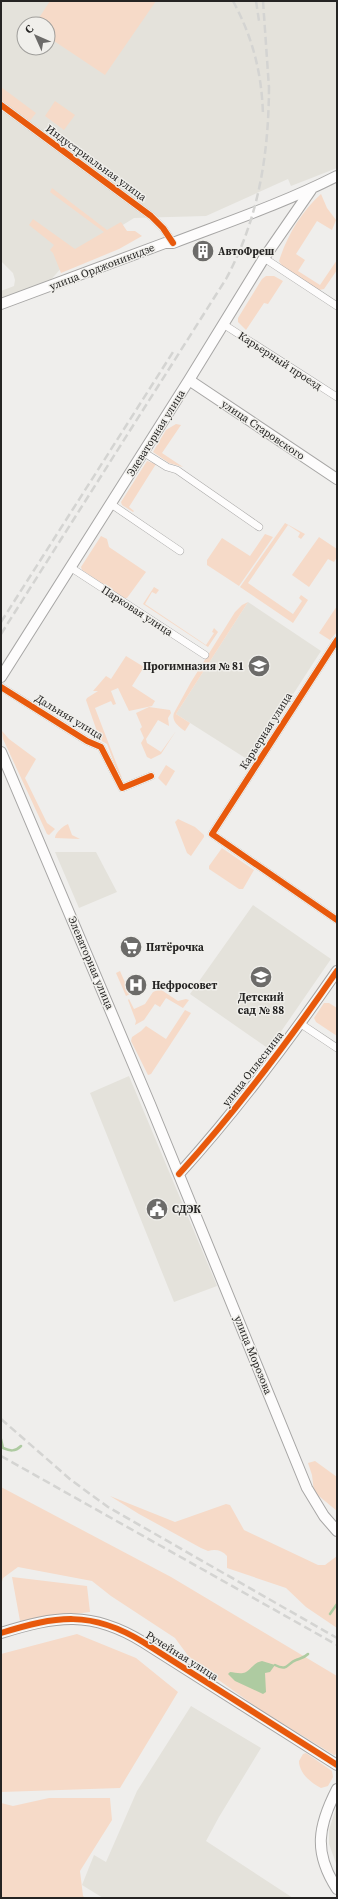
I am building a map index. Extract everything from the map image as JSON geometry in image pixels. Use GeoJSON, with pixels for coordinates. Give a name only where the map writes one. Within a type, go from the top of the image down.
{"type":"FeatureCollection","features":[{"type":"Feature","properties":{"kind":"main road","name":"улица Орджоникидзе"},"geometry":{"type":"LineString","coordinates":[[1,304],[165,243],[173,243],[311,190],[337,176]]}},
{"type":"Feature","properties":{"kind":"main road","name":"Элеваторная улица"},"geometry":{"type":"LineString","coordinates":[[1,677],[144,452],[264,258],[311,190]]}},
{"type":"Feature","properties":{"kind":"main road","name":"улица Старовского"},"geometry":{"type":"LineString","coordinates":[[189,380],[337,479]]}},
{"type":"Feature","properties":{"kind":"main road","name":"Элеваторная улица"},"geometry":{"type":"LineString","coordinates":[[1,752],[178,1174]]}},
{"type":"Feature","properties":{"kind":"main road","name":"улица Оплеснина"},"geometry":{"type":"LineString","coordinates":[[178,1174],[222,1125],[301,1024],[337,971]]}},
{"type":"Feature","properties":{"kind":"main road","name":"улица Морозова"},"geometry":{"type":"LineString","coordinates":[[178,1174],[307,1488],[324,1516],[337,1531]]}},
{"type":"Feature","properties":{"kind":"main road","name":"Ручейная улица"},"geometry":{"type":"LineString","coordinates":[[1,1633],[47,1620],[92,1620],[110,1625],[143,1642],[337,1765]]}},
{"type":"Feature","properties":{"kind":"main road"},"geometry":{"type":"LineString","coordinates":[[337,1789],[321,1826],[320,1846],[326,1867],[337,1889]]}},
{"type":"Feature","properties":{"kind":"street","name":"Индустриальная улица"},"geometry":{"type":"LineString","coordinates":[[1,105],[151,216],[163,228],[173,243]]}},
{"type":"Feature","properties":{"kind":"street"},"geometry":{"type":"LineString","coordinates":[[264,258],[337,306]]}},
{"type":"Feature","properties":{"kind":"street","name":"Карьерный проезд"},"geometry":{"type":"LineString","coordinates":[[223,324],[337,397]]}},
{"type":"Feature","properties":{"kind":"street"},"geometry":{"type":"LineString","coordinates":[[144,452],[167,467],[177,470],[259,527]]}},
{"type":"Feature","properties":{"kind":"street"},"geometry":{"type":"LineString","coordinates":[[111,504],[180,550]]}},
{"type":"Feature","properties":{"kind":"street","name":"Парковая улица"},"geometry":{"type":"LineString","coordinates":[[70,567],[205,655]]}},
{"type":"Feature","properties":{"kind":"street","name":"Карьерная улица"},"geometry":{"type":"LineString","coordinates":[[337,640],[212,834],[337,920]]}},
{"type":"Feature","properties":{"kind":"street","name":"Дальняя улица"},"geometry":{"type":"LineString","coordinates":[[1,688],[86,741],[101,747],[122,788],[152,776]]}},
{"type":"Feature","properties":{"kind":"street"},"geometry":{"type":"LineString","coordinates":[[301,1024],[337,1048]]}},
{"type":"Feature","properties":{"kind":"shaded area"},"geometry":{"type":"Polygon","coordinates":[[[1,1],[337,1],[337,168],[291,186],[288,179],[206,216],[134,218],[71,257],[48,283],[1,299],[1,291],[14,286],[15,280],[13,273],[1,261],[1,1]]]}},
{"type":"Feature","properties":{"kind":"shaded area"},"geometry":{"type":"Polygon","coordinates":[[[50,1],[156,1],[105,75],[56,42],[56,16],[40,16],[50,1]]]}},
{"type":"Feature","properties":{"kind":"shaded area"},"geometry":{"type":"Polygon","coordinates":[[[1,87],[36,113],[29,122],[1,101],[1,87]]]}},
{"type":"Feature","properties":{"kind":"shaded area"},"geometry":{"type":"Polygon","coordinates":[[[55,101],[75,115],[64,130],[45,116],[55,101]]]}},
{"type":"Feature","properties":{"kind":"shaded area"},"geometry":{"type":"Polygon","coordinates":[[[52,188],[107,230],[121,222],[127,231],[135,231],[142,236],[119,249],[61,273],[53,253],[50,250],[54,245],[29,225],[33,219],[75,249],[104,232],[50,192],[52,188]]]}},
{"type":"Feature","properties":{"kind":"shaded area"},"geometry":{"type":"Polygon","coordinates":[[[321,194],[327,208],[336,220],[332,230],[317,221],[296,254],[305,260],[298,271],[320,285],[337,260],[337,270],[324,289],[319,290],[282,266],[279,261],[286,243],[301,217],[321,194]]]}},
{"type":"Feature","properties":{"kind":"shaded area"},"geometry":{"type":"Polygon","coordinates":[[[266,276],[274,276],[283,281],[268,304],[264,303],[246,330],[238,322],[238,318],[262,279],[266,276]]]}},
{"type":"Feature","properties":{"kind":"shaded area"},"geometry":{"type":"Polygon","coordinates":[[[176,424],[181,425],[162,453],[183,467],[169,463],[153,452],[166,430],[176,424]]]}},
{"type":"Feature","properties":{"kind":"shaded area"},"geometry":{"type":"Polygon","coordinates":[[[147,461],[156,464],[129,507],[134,511],[133,512],[122,505],[121,502],[147,461]]]}},
{"type":"Feature","properties":{"kind":"shaded area"},"geometry":{"type":"Polygon","coordinates":[[[285,523],[305,534],[301,539],[298,537],[300,533],[288,525],[248,583],[293,614],[302,601],[299,598],[301,595],[308,600],[293,623],[240,587],[285,523]]]}},
{"type":"Feature","properties":{"kind":"shaded area"},"geometry":{"type":"Polygon","coordinates":[[[265,534],[273,537],[239,586],[207,565],[207,560],[222,538],[250,556],[265,534]]]}},
{"type":"Feature","properties":{"kind":"shaded area"},"geometry":{"type":"Polygon","coordinates":[[[101,536],[107,539],[109,547],[146,572],[127,598],[124,598],[82,570],[81,567],[101,536]]]}},
{"type":"Feature","properties":{"kind":"shaded area"},"geometry":{"type":"Polygon","coordinates":[[[319,537],[337,549],[337,557],[334,562],[328,559],[309,587],[292,575],[319,537]]]}},
{"type":"Feature","properties":{"kind":"shaded area"},"geometry":{"type":"Polygon","coordinates":[[[154,587],[159,590],[156,594],[152,592],[145,604],[206,645],[214,633],[212,632],[214,628],[218,632],[208,647],[143,604],[154,587]]]}},
{"type":"Feature","properties":{"kind":"shaded area","name":"Прогимназия № 81"},"geometry":{"type":"Polygon","coordinates":[[[248,602],[321,651],[250,761],[176,714],[248,602]]]}},
{"type":"Feature","properties":{"kind":"shaded area"},"geometry":{"type":"Polygon","coordinates":[[[248,602],[176,714],[190,723],[185,731],[178,726],[173,716],[174,713],[191,682],[235,612],[242,605],[248,602]]]}},
{"type":"Feature","properties":{"kind":"shaded area"},"geometry":{"type":"Polygon","coordinates":[[[337,606],[337,632],[330,640],[319,633],[337,606]]]}},
{"type":"Feature","properties":{"kind":"shaded area"},"geometry":{"type":"Polygon","coordinates":[[[126,656],[144,667],[132,686],[155,701],[152,706],[129,711],[118,688],[111,691],[116,704],[113,705],[111,701],[95,708],[122,778],[119,776],[107,744],[100,740],[86,700],[98,691],[93,691],[106,676],[111,679],[126,656]]]}},
{"type":"Feature","properties":{"kind":"shaded area"},"geometry":{"type":"Polygon","coordinates":[[[149,707],[170,710],[171,713],[168,718],[169,726],[158,720],[146,739],[147,743],[161,752],[176,731],[161,754],[151,759],[147,757],[141,743],[144,738],[140,729],[142,727],[136,713],[149,707]]]}},
{"type":"Feature","properties":{"kind":"shaded area"},"geometry":{"type":"Polygon","coordinates":[[[2,731],[9,739],[36,759],[25,778],[47,823],[55,829],[49,835],[47,834],[3,739],[2,731]]]}},
{"type":"Feature","properties":{"kind":"shaded area"},"geometry":{"type":"Polygon","coordinates":[[[166,765],[175,771],[166,786],[158,778],[166,765]]]}},
{"type":"Feature","properties":{"kind":"shaded area"},"geometry":{"type":"Polygon","coordinates":[[[178,819],[195,827],[204,835],[191,856],[187,853],[175,822],[178,819]]]}},
{"type":"Feature","properties":{"kind":"shaded area"},"geometry":{"type":"Polygon","coordinates":[[[68,824],[72,835],[80,839],[55,838],[56,834],[68,824]]]}},
{"type":"Feature","properties":{"kind":"shaded area"},"geometry":{"type":"Polygon","coordinates":[[[222,848],[254,870],[243,889],[239,889],[209,869],[209,866],[222,848]]]}},
{"type":"Feature","properties":{"kind":"shaded area"},"geometry":{"type":"Polygon","coordinates":[[[55,852],[96,852],[117,892],[79,908],[55,852]]]}},
{"type":"Feature","properties":{"kind":"shaded area","name":"Детский сад № 88"},"geometry":{"type":"Polygon","coordinates":[[[253,905],[331,959],[269,1049],[190,994],[253,905]]]}},
{"type":"Feature","properties":{"kind":"shaded area"},"geometry":{"type":"Polygon","coordinates":[[[120,971],[130,994],[126,996],[116,973],[120,971]]]}},
{"type":"Feature","properties":{"kind":"shaded area"},"geometry":{"type":"Polygon","coordinates":[[[160,989],[178,1001],[186,999],[189,1000],[183,1008],[166,998],[160,1007],[155,1004],[144,1020],[135,1025],[136,1021],[128,1000],[129,999],[134,1009],[145,1004],[153,992],[160,989]]]}},
{"type":"Feature","properties":{"kind":"shaded area"},"geometry":{"type":"Polygon","coordinates":[[[324,1003],[329,1003],[337,1008],[337,1036],[316,1022],[314,1018],[324,1003]]]}},
{"type":"Feature","properties":{"kind":"shaded area"},"geometry":{"type":"Polygon","coordinates":[[[185,1010],[191,1013],[151,1074],[148,1075],[131,1041],[132,1037],[146,1026],[166,1039],[185,1010]]]}},
{"type":"Feature","properties":{"kind":"shaded area"},"geometry":{"type":"Polygon","coordinates":[[[129,1076],[217,1286],[174,1302],[90,1093],[129,1076]]]}},
{"type":"Feature","properties":{"kind":"shaded area"},"geometry":{"type":"Polygon","coordinates":[[[315,1461],[337,1477],[337,1511],[314,1492],[312,1475],[308,1463],[315,1461]]]}},
{"type":"Feature","properties":{"kind":"shaded area"},"geometry":{"type":"Polygon","coordinates":[[[1,1487],[171,1577],[337,1676],[337,1754],[334,1755],[259,1709],[192,1661],[175,1638],[111,1596],[92,1581],[18,1567],[3,1578],[1,1585],[1,1487]]]}},
{"type":"Feature","properties":{"kind":"shaded area"},"geometry":{"type":"Polygon","coordinates":[[[110,1496],[175,1522],[226,1504],[230,1505],[244,1530],[318,1565],[325,1565],[337,1556],[337,1628],[306,1607],[286,1588],[227,1568],[227,1556],[223,1552],[216,1550],[208,1551],[201,1548],[139,1514],[110,1496]]]}},
{"type":"Feature","properties":{"kind":"shaded area"},"geometry":{"type":"Polygon","coordinates":[[[12,1577],[87,1586],[90,1612],[20,1621],[12,1577]]]}},
{"type":"Feature","properties":{"kind":"shaded area"},"geometry":{"type":"Polygon","coordinates":[[[77,1634],[136,1658],[178,1692],[120,1788],[1,1792],[1,1654],[77,1634]]]}},
{"type":"Feature","properties":{"kind":"shaded area"},"geometry":{"type":"Polygon","coordinates":[[[262,1661],[275,1665],[270,1672],[265,1673],[266,1692],[263,1694],[235,1681],[228,1674],[230,1672],[246,1672],[256,1663],[262,1661]]]}},
{"type":"Feature","properties":{"kind":"shaded area"},"geometry":{"type":"Polygon","coordinates":[[[191,1706],[261,1748],[206,1841],[293,1898],[103,1898],[82,1885],[94,1855],[106,1862],[137,1791],[191,1706]]]}},
{"type":"Feature","properties":{"kind":"shaded area"},"geometry":{"type":"Polygon","coordinates":[[[306,1753],[332,1771],[333,1777],[328,1786],[321,1788],[313,1783],[301,1770],[299,1761],[303,1754],[306,1753]]]}},
{"type":"Feature","properties":{"kind":"shaded area"},"geometry":{"type":"Polygon","coordinates":[[[49,1798],[110,1798],[112,1820],[80,1871],[83,1896],[85,1898],[1,1898],[1,1803],[13,1806],[49,1798]]]}},
{"type":"Feature","properties":{"kind":"shaded area"},"geometry":{"type":"Polygon","coordinates":[[[337,1805],[337,1866],[329,1844],[329,1830],[337,1805]]]}},
{"type":"Feature","properties":{"kind":"waterway"},"geometry":{"type":"LineString","coordinates":[[1,1439],[3,1448],[15,1450],[21,1446]]}},
{"type":"Feature","properties":{"kind":"waterway"},"geometry":{"type":"LineString","coordinates":[[330,1614],[337,1604]]}},
{"type":"Feature","properties":{"kind":"waterway"},"geometry":{"type":"LineString","coordinates":[[275,1665],[282,1668],[308,1654]]}},
{"type":"Feature","properties":{"kind":"railway"},"geometry":{"type":"LineString","coordinates":[[233,1],[246,29],[255,57],[261,86],[263,116]]}},
{"type":"Feature","properties":{"kind":"railway"},"geometry":{"type":"LineString","coordinates":[[256,1],[259,21]]}},
{"type":"Feature","properties":{"kind":"railway"},"geometry":{"type":"LineString","coordinates":[[263,1],[269,88]]}},
{"type":"Feature","properties":{"kind":"railway"},"geometry":{"type":"LineString","coordinates":[[1,634],[226,279],[247,232],[260,184],[267,135],[269,84]]}},
{"type":"Feature","properties":{"kind":"railway"},"geometry":{"type":"LineString","coordinates":[[1,622],[173,352]]}},
{"type":"Feature","properties":{"kind":"railway"},"geometry":{"type":"LineString","coordinates":[[1,1419],[71,1480],[108,1507],[337,1638]]}},
{"type":"Feature","properties":{"kind":"railway"},"geometry":{"type":"LineString","coordinates":[[1,1456],[337,1645]]}},
{"type":"Feature","properties":{"kind":"cycle path"},"geometry":{"type":"LineString","coordinates":[[1,105],[151,216],[163,228],[173,243]]}},
{"type":"Feature","properties":{"kind":"cycle path"},"geometry":{"type":"LineString","coordinates":[[337,640],[212,834],[337,920]]}},
{"type":"Feature","properties":{"kind":"cycle path"},"geometry":{"type":"LineString","coordinates":[[1,687],[87,741],[101,747],[122,788],[151,776]]}},
{"type":"Feature","properties":{"kind":"cycle path"},"geometry":{"type":"LineString","coordinates":[[179,1174],[261,1075],[300,1024],[337,971]]}},
{"type":"Feature","properties":{"kind":"cycle path"},"geometry":{"type":"LineString","coordinates":[[1,1633],[21,1627],[56,1620],[73,1619],[107,1625],[143,1642],[337,1765]]}},
{"type":"Feature","properties":{"kind":"place","name":"АвтоФреш"},"geometry":{"type":"Point","coordinates":[203,251]}},
{"type":"Feature","properties":{"kind":"place","name":"Прогимназия № 81"},"geometry":{"type":"Point","coordinates":[259,666]}},
{"type":"Feature","properties":{"kind":"place","name":"Пятёрочка"},"geometry":{"type":"Point","coordinates":[131,947]}},
{"type":"Feature","properties":{"kind":"place","name":"Детский сад № 88"},"geometry":{"type":"Point","coordinates":[261,977]}},
{"type":"Feature","properties":{"kind":"place","name":"Нефросовет"},"geometry":{"type":"Point","coordinates":[136,985]}},
{"type":"Feature","properties":{"kind":"place","name":"СДЭК"},"geometry":{"type":"Point","coordinates":[157,1209]}}]}
